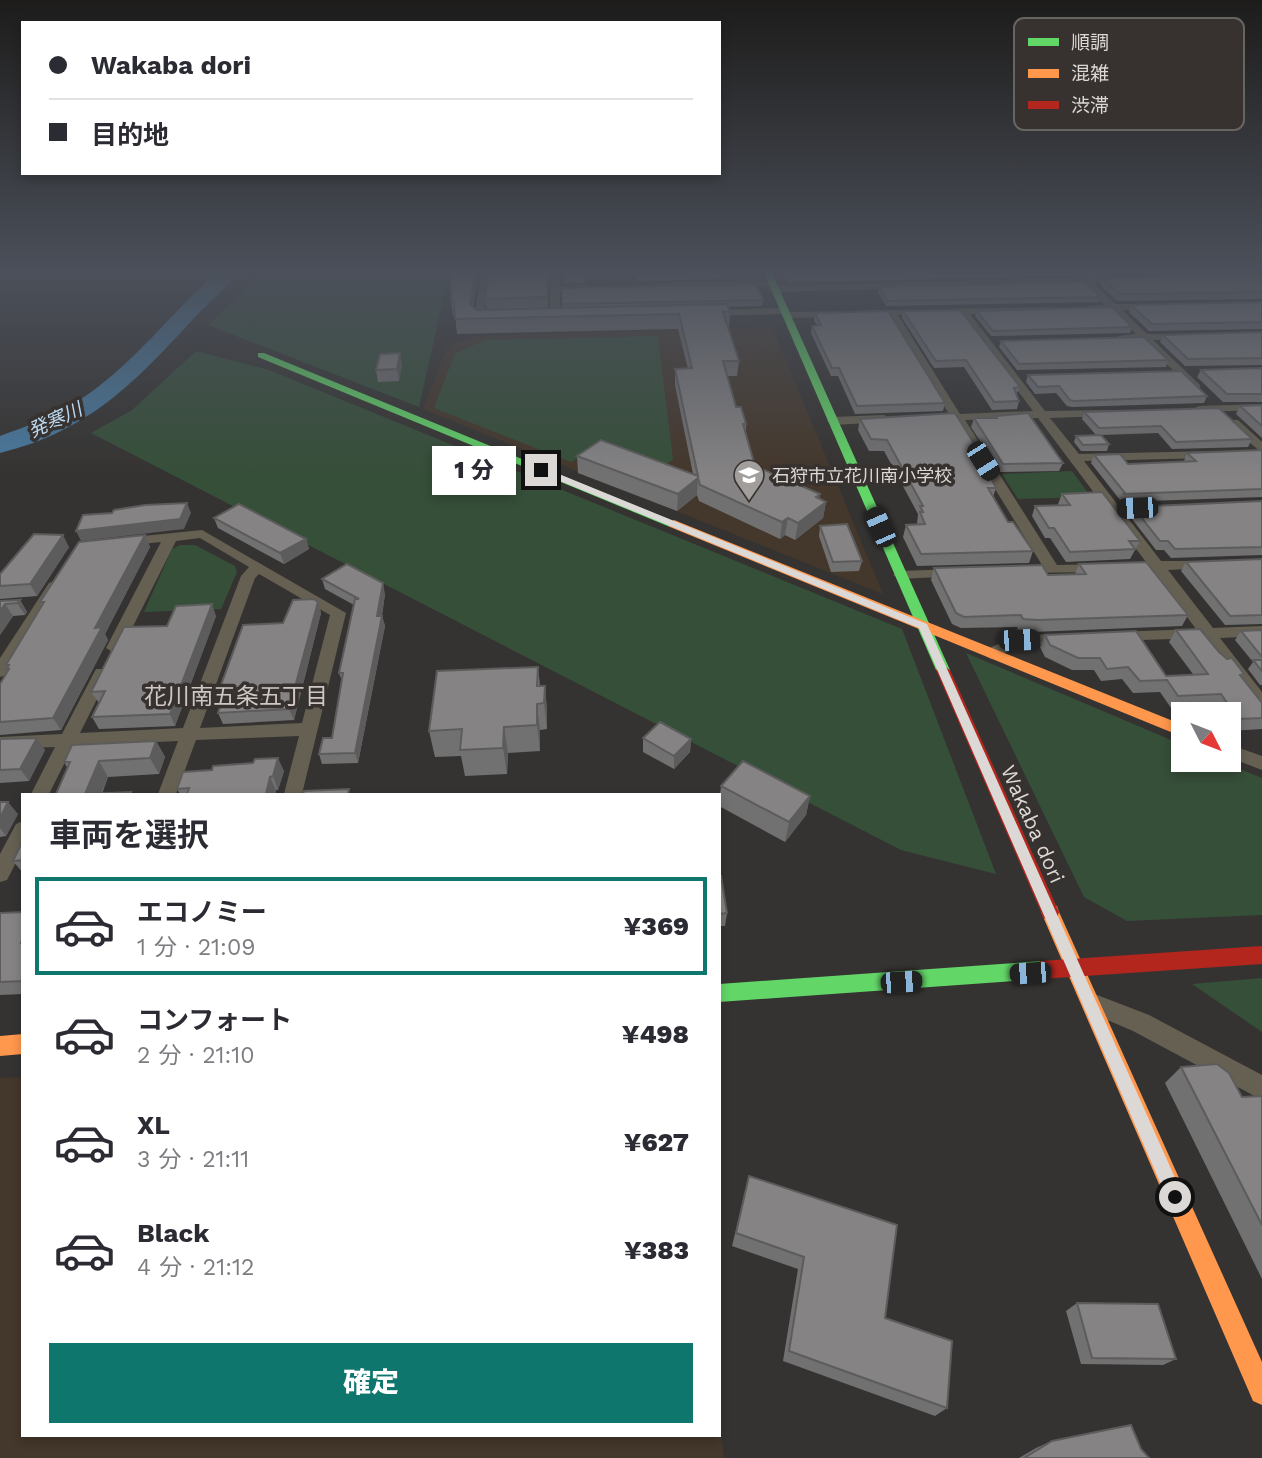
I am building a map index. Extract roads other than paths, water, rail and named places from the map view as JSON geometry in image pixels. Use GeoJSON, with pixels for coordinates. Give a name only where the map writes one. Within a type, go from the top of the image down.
{"type":"FeatureCollection","features":[{"type":"Feature","properties":{"kind":"street","name":"Wakaba dori"},"geometry":{"type":"LineString","coordinates":[[797,341],[1262,1392]]}},
{"type":"Feature","properties":{"kind":"street"},"geometry":{"type":"LineString","coordinates":[[908,341],[1052,569]]}},
{"type":"Feature","properties":{"kind":"street"},"geometry":{"type":"LineString","coordinates":[[992,341],[1018,376],[1040,414],[1073,458],[1119,508],[1156,566],[1262,704]]}},
{"type":"Feature","properties":{"kind":"street"},"geometry":{"type":"LineString","coordinates":[[1148,341],[1219,409],[1257,451]]}},
{"type":"Feature","properties":{"kind":"street"},"geometry":{"type":"LineString","coordinates":[[261,355],[1171,726]]}},
{"type":"Feature","properties":{"kind":"street"},"geometry":{"type":"LineString","coordinates":[[1168,373],[1195,372]]}},
{"type":"Feature","properties":{"kind":"street"},"geometry":{"type":"LineString","coordinates":[[1191,410],[1262,407]]}},
{"type":"Feature","properties":{"kind":"street"},"geometry":{"type":"LineString","coordinates":[[914,418],[1122,412]]}},
{"type":"Feature","properties":{"kind":"street"},"geometry":{"type":"LineString","coordinates":[[833,421],[901,419]]}},
{"type":"Feature","properties":{"kind":"street"},"geometry":{"type":"LineString","coordinates":[[1073,458],[1222,453]]}},
{"type":"Feature","properties":{"kind":"street"},"geometry":{"type":"LineString","coordinates":[[105,544],[202,534],[338,613],[293,793]]}},
{"type":"Feature","properties":{"kind":"street"},"geometry":{"type":"LineString","coordinates":[[41,793],[170,538]]}},
{"type":"Feature","properties":{"kind":"street"},"geometry":{"type":"LineString","coordinates":[[1010,571],[1222,563]]}},
{"type":"Feature","properties":{"kind":"street"},"geometry":{"type":"LineString","coordinates":[[167,793],[248,576],[258,567]]}},
{"type":"Feature","properties":{"kind":"street"},"geometry":{"type":"LineString","coordinates":[[0,671],[64,570]]}},
{"type":"Feature","properties":{"kind":"street"},"geometry":{"type":"LineString","coordinates":[[900,575],[969,572]]}},
{"type":"Feature","properties":{"kind":"street"},"geometry":{"type":"LineString","coordinates":[[21,605],[42,604]]}},
{"type":"Feature","properties":{"kind":"street"},"geometry":{"type":"LineString","coordinates":[[991,654],[1019,640],[1262,631]]}},
{"type":"Feature","properties":{"kind":"street"},"geometry":{"type":"LineString","coordinates":[[0,743],[309,729]]}},
{"type":"Feature","properties":{"kind":"street"},"geometry":{"type":"LineString","coordinates":[[1241,755],[1262,763]]}},
{"type":"Feature","properties":{"kind":"street"},"geometry":{"type":"LineString","coordinates":[[0,874],[21,833]]}},
{"type":"Feature","properties":{"kind":"street"},"geometry":{"type":"LineString","coordinates":[[721,993],[1262,955]]}},
{"type":"Feature","properties":{"kind":"street"},"geometry":{"type":"LineString","coordinates":[[1088,1002],[1140,1023],[1262,1088]]}},
{"type":"Feature","properties":{"kind":"street"},"geometry":{"type":"LineString","coordinates":[[0,1046],[21,1044]]}},
{"type":"Feature","properties":{"kind":"waterway","name":"発寒川"},"geometry":{"type":"LineString","coordinates":[[0,445],[62,420],[97,400],[132,371],[161,341]]}},
{"type":"Feature","properties":{"kind":"place","name":"石狩市立花川南小学校"},"geometry":{"type":"Point","coordinates":[749,502]}},
{"type":"Feature","properties":{"kind":"district","name":"花川南五条五丁目"},"geometry":{"type":"Point","coordinates":[236,696]}}]}
